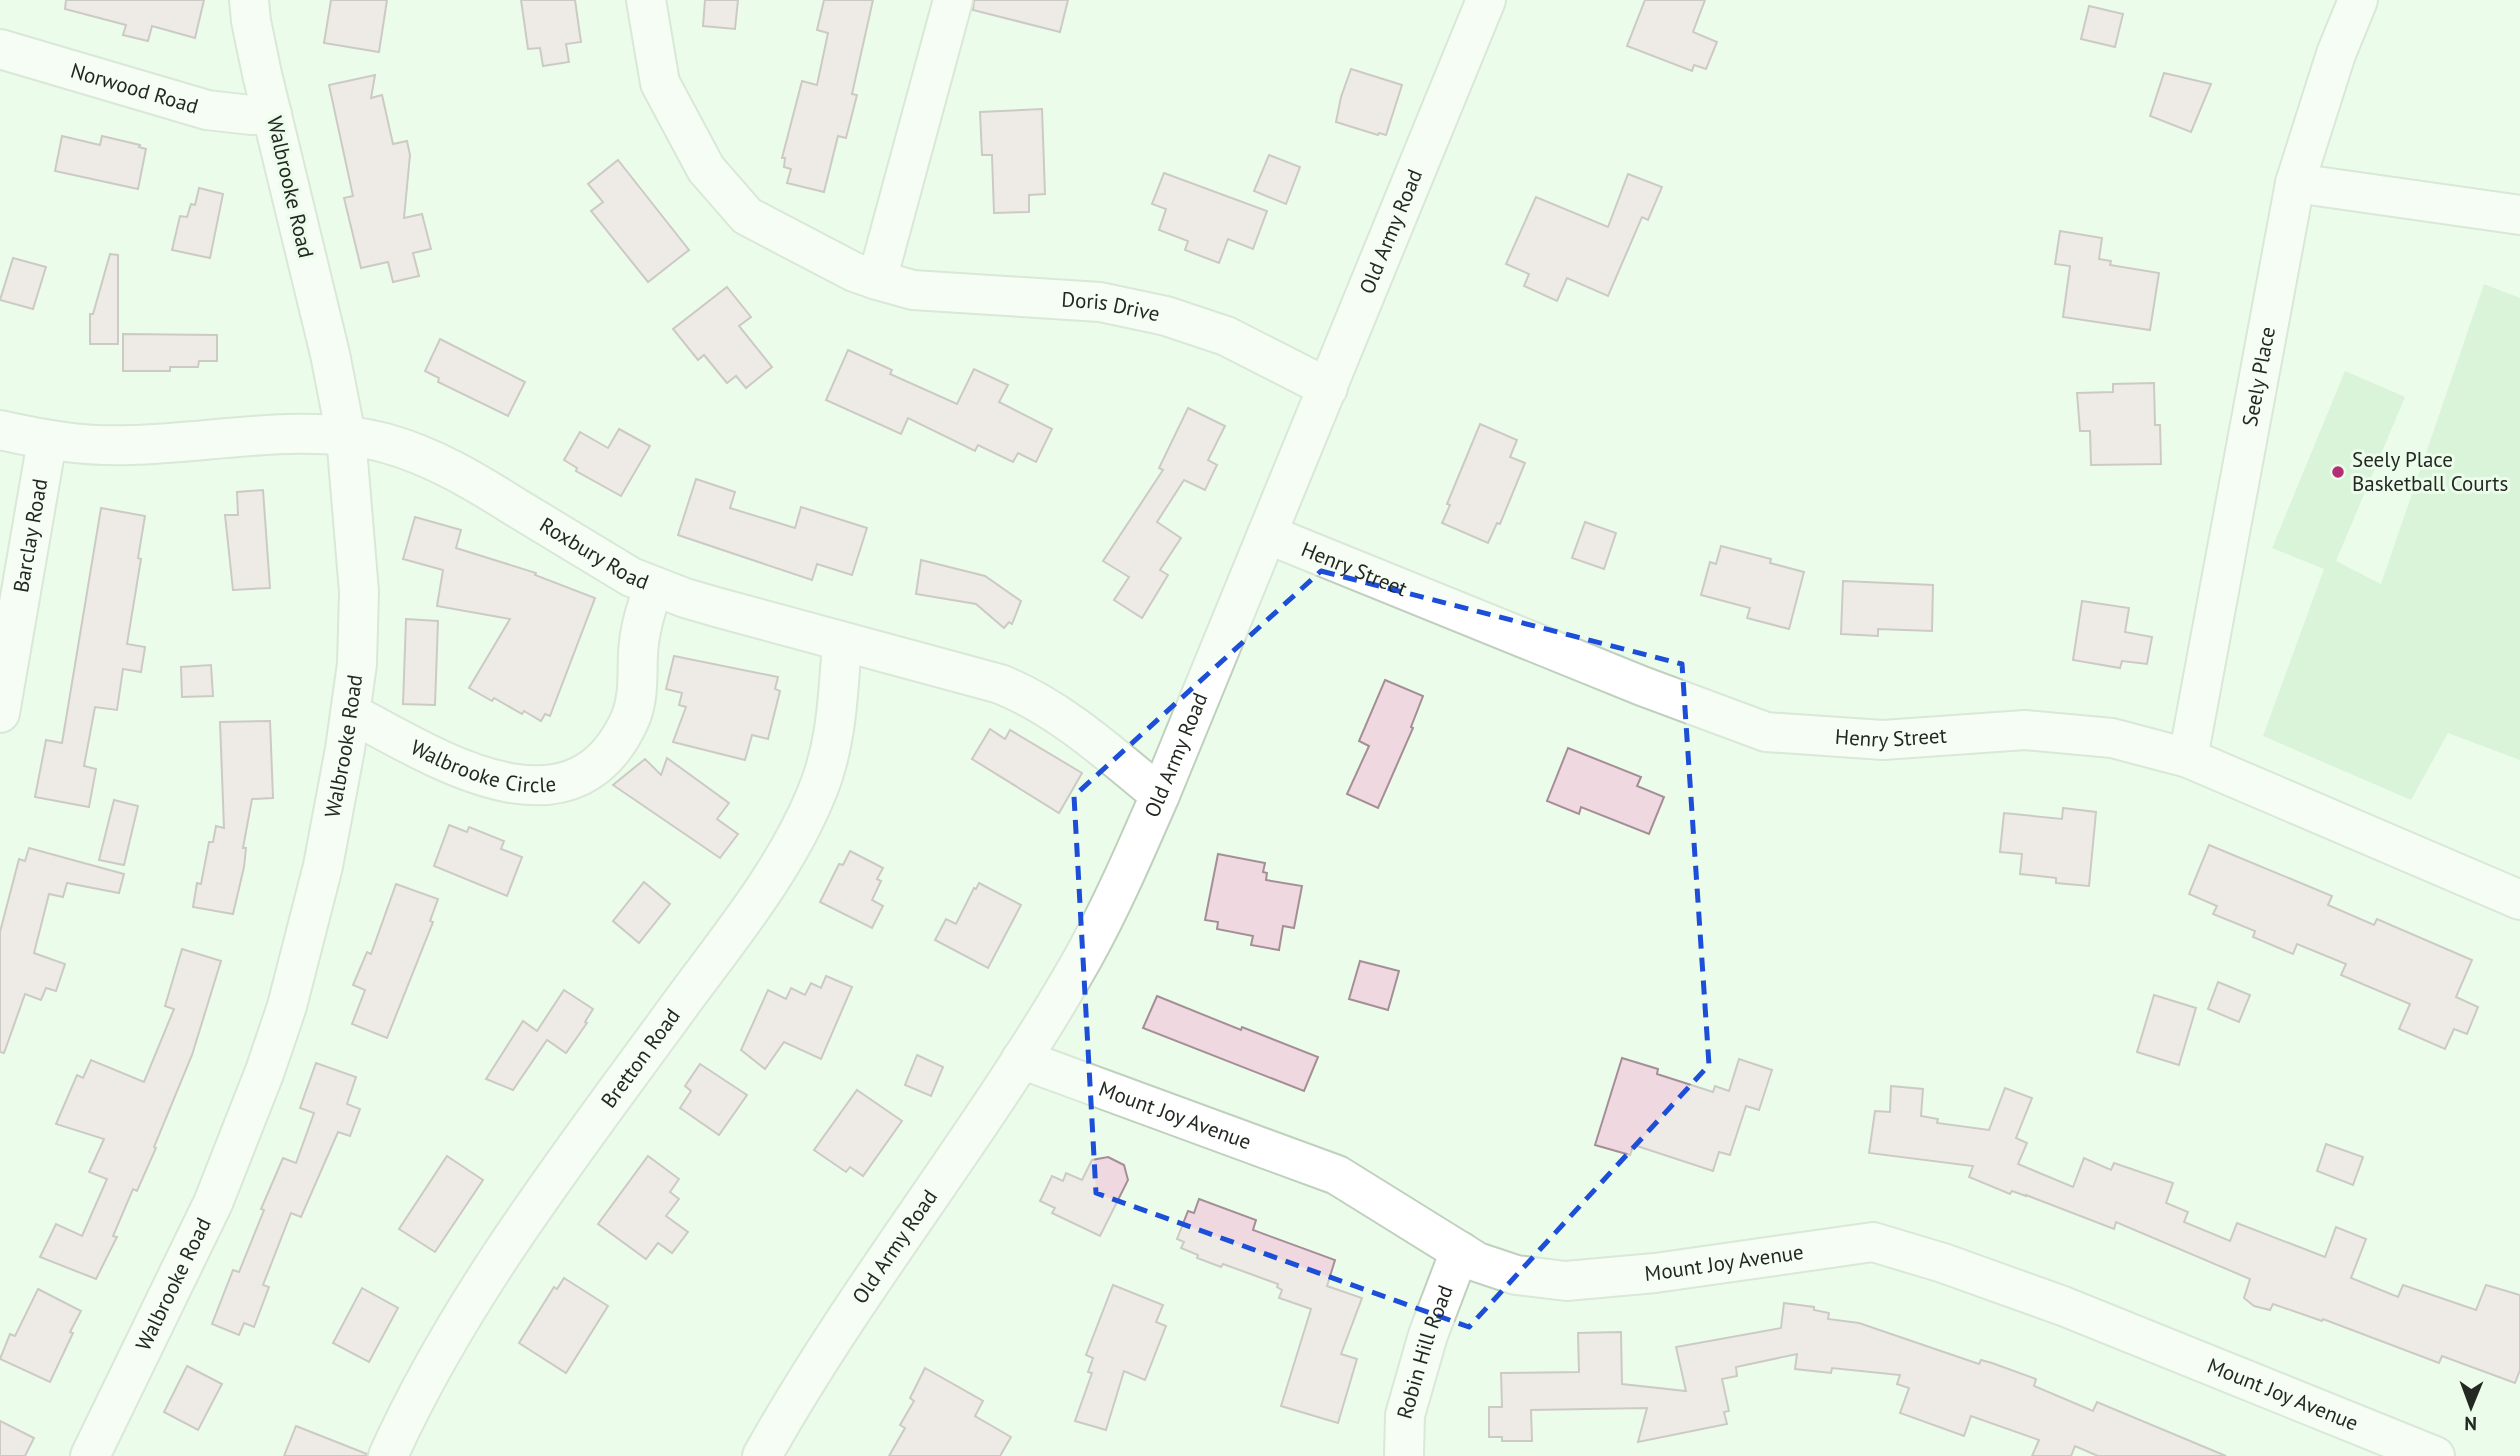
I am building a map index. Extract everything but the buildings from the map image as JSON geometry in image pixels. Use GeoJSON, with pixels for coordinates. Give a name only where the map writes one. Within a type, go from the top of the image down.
{"type":"FeatureCollection","features":[{"type":"Feature","properties":{"kind":"street","name":"Walbrooke Road"},"geometry":{"type":"LineString","coordinates":[[90,1456],[213,1203],[265,1071],[287,1006],[323,866],[351,713],[357,664],[359,592],[346,436],[330,354],[251,20],[249,0]]}},
{"type":"Feature","properties":{"kind":"street","name":"Doris Drive"},"geometry":{"type":"LineString","coordinates":[[646,0],[660,83],[706,169],[747,216],[854,272],[877,280],[913,290],[1100,302],[1166,316],[1226,337],[1328,388]]}},
{"type":"Feature","properties":{"kind":"street"},"geometry":{"type":"LineString","coordinates":[[877,280],[953,0]]}},
{"type":"Feature","properties":{"kind":"street","name":"Old Army Road"},"geometry":{"type":"LineString","coordinates":[[762,1456],[870,1282],[1021,1059],[1082,958],[1111,903],[1160,795],[1486,0]]}},
{"type":"Feature","properties":{"kind":"street","name":"Seely Place"},"geometry":{"type":"LineString","coordinates":[[2188,758],[2295,183],[2336,54],[2358,0]]}},
{"type":"Feature","properties":{"kind":"street","name":"Norwood Road"},"geometry":{"type":"LineString","coordinates":[[0,49],[207,110],[251,115],[272,114]]}},
{"type":"Feature","properties":{"kind":"street"},"geometry":{"type":"LineString","coordinates":[[2295,183],[2520,215]]}},
{"type":"Feature","properties":{"kind":"street","name":"Roxbury Road"},"geometry":{"type":"LineString","coordinates":[[0,430],[47,441],[89,445],[300,435],[346,436],[384,443],[450,469],[631,577],[706,604],[1000,684],[1020,692],[1065,719],[1160,795]]}},
{"type":"Feature","properties":{"kind":"street","name":"Barclay Road"},"geometry":{"type":"LineString","coordinates":[[0,713],[47,441]]}},
{"type":"Feature","properties":{"kind":"street","name":"Henry Street"},"geometry":{"type":"LineString","coordinates":[[1267,534],[1642,686],[1766,732],[1883,740],[2025,730],[2112,738],[2188,758],[2520,900]]}},
{"type":"Feature","properties":{"kind":"street","name":"Walbrooke Circle"},"geometry":{"type":"LineString","coordinates":[[351,713],[452,767],[479,777],[532,786],[572,779],[604,757],[630,718],[636,699],[640,634],[654,586]]}},
{"type":"Feature","properties":{"kind":"street","name":"Bretton Road"},"geometry":{"type":"LineString","coordinates":[[388,1456],[433,1368],[532,1209],[759,896],[799,830],[815,797],[832,743],[837,719],[842,642]]}},
{"type":"Feature","properties":{"kind":"street","name":"Mount Joy Avenue"},"geometry":{"type":"LineString","coordinates":[[1021,1059],[1337,1175],[1477,1262],[1516,1275],[1566,1281],[1655,1273],[1873,1242],[1943,1263],[2063,1306],[2435,1456]]}},
{"type":"Feature","properties":{"kind":"street","name":"Robin Hill Road"},"geometry":{"type":"LineString","coordinates":[[1404,1456],[1405,1415],[1428,1335],[1460,1251]]}},
{"type":"Feature","properties":{"kind":"highlighted area"},"geometry":{"type":"Polygon","coordinates":[[[1321,571],[1682,664],[1709,1065],[1469,1327],[1096,1193],[1074,796],[1321,571]]]}},
{"type":"Feature","properties":{"kind":"green space"},"geometry":{"type":"Polygon","coordinates":[[[2484,284],[2520,298],[2520,760],[2448,733],[2411,800],[2263,736],[2324,569],[2272,548],[2345,371],[2405,397],[2336,561],[2381,584],[2484,284]]]}},
{"type":"Feature","properties":{"kind":"place","name":"Seely Place Basketball Courts"},"geometry":{"type":"Point","coordinates":[2338,472]}}]}
